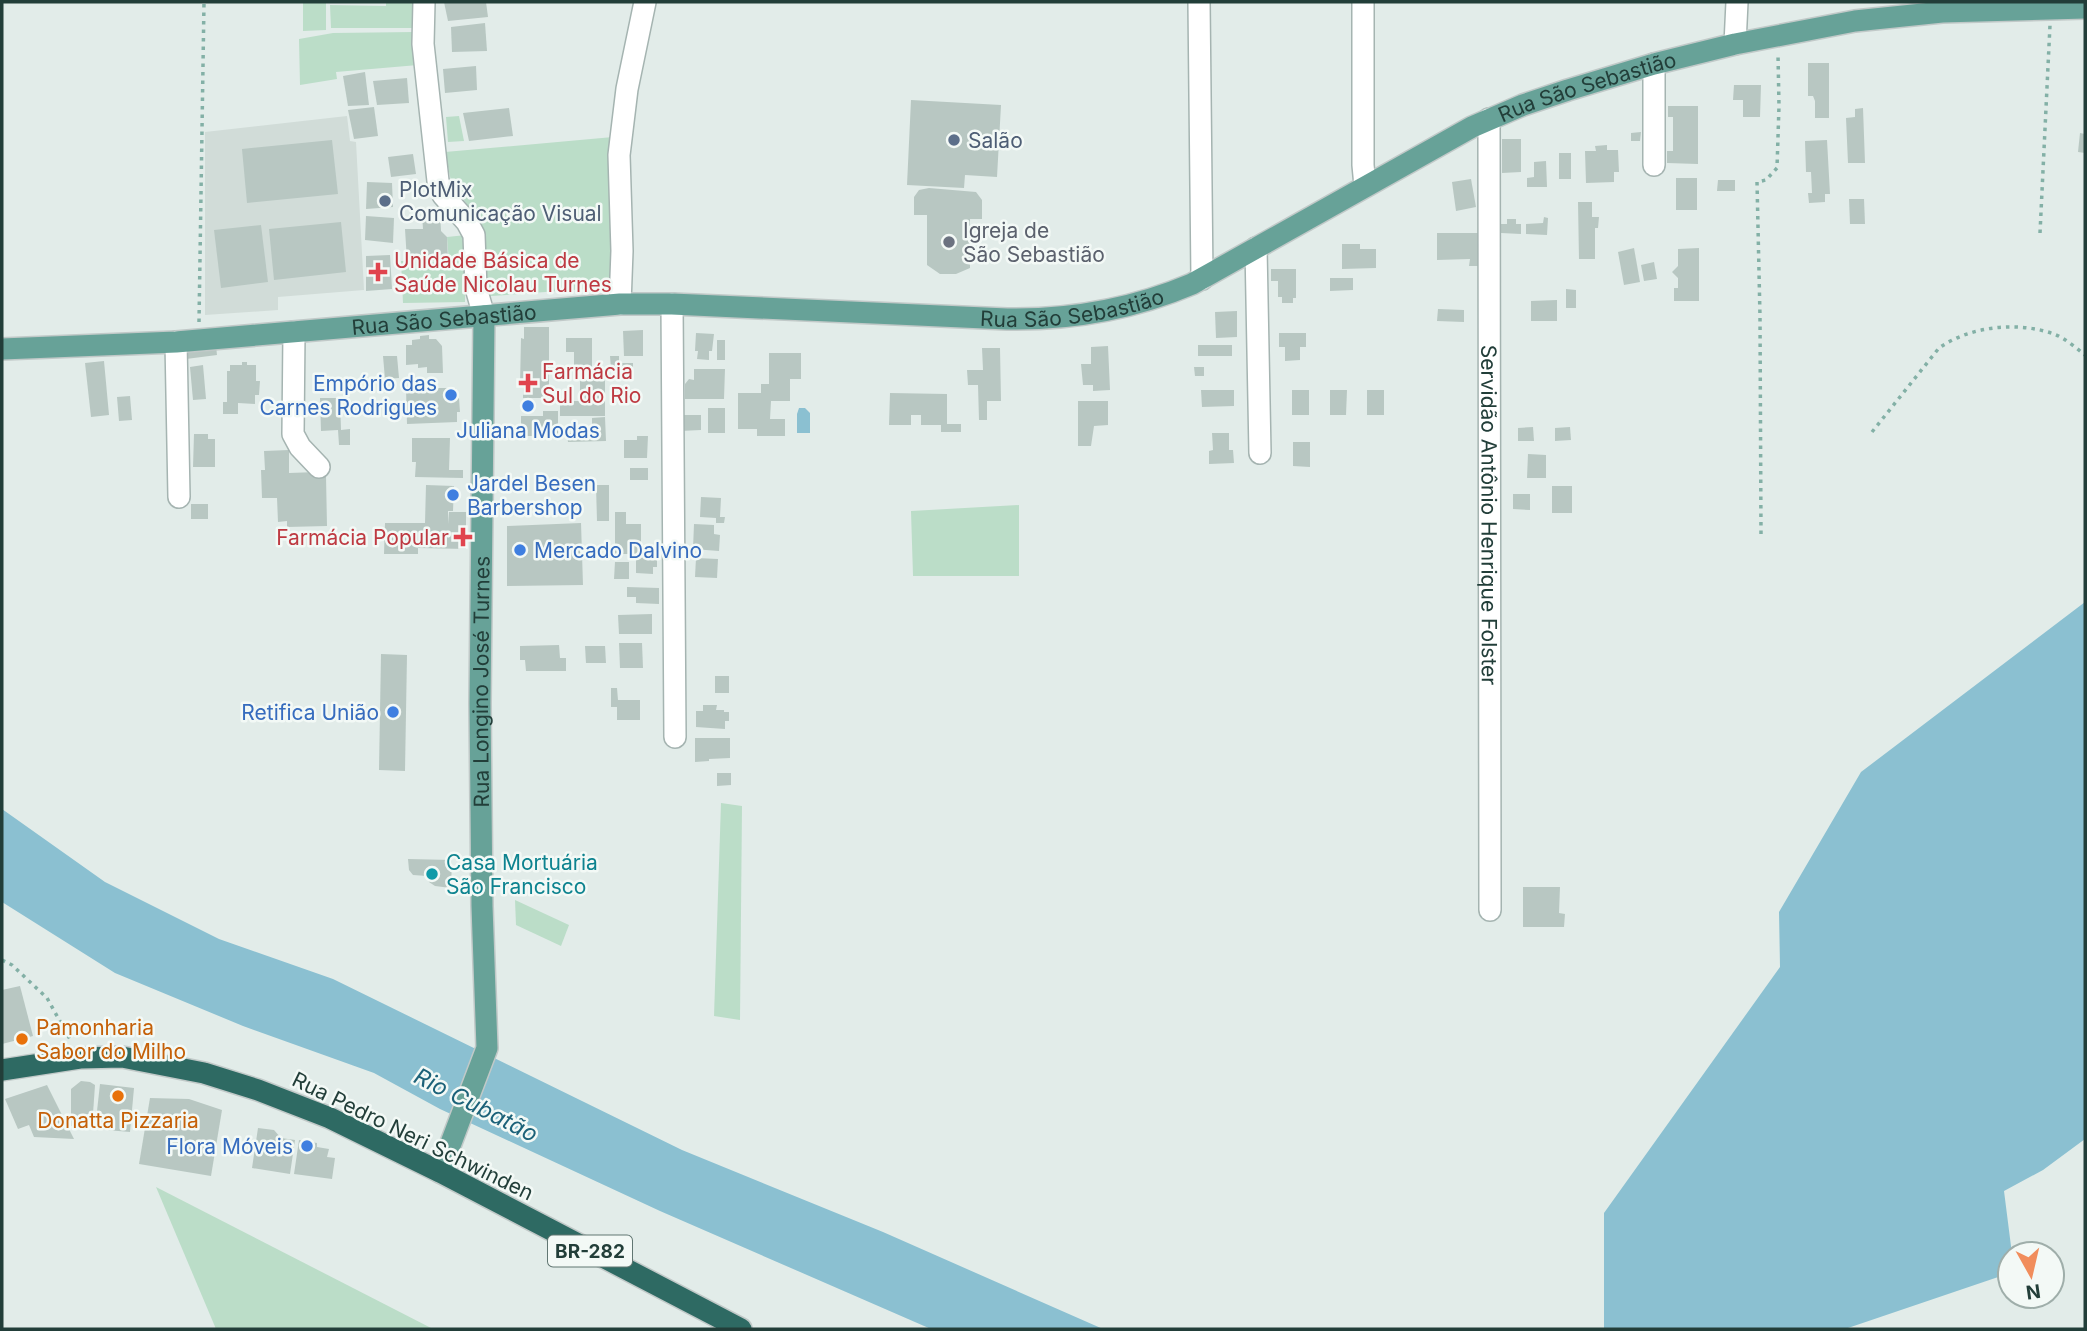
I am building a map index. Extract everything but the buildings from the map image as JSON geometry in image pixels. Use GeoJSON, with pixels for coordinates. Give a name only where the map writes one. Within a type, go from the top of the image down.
{"type":"FeatureCollection","features":[{"type":"Feature","properties":{"kind":"highway","name":"Rua Pedro Neri Schwinden"},"geometry":{"type":"LineString","coordinates":[[2,1070],[80,1058],[122,1056],[204,1073],[258,1090],[330,1118],[440,1172],[741,1329]]}},
{"type":"Feature","properties":{"kind":"main road","name":"Rua São Sebastião"},"geometry":{"type":"LineString","coordinates":[[2,349],[176,342],[620,304],[1039,319],[1077,316],[1129,306],[1202,279],[1489,119],[1544,97],[1654,64],[1735,44],[1855,21],[1941,7],[2085,8]]}},
{"type":"Feature","properties":{"kind":"main road","name":"Rua Longino José Turnes"},"geometry":{"type":"LineString","coordinates":[[440,1172],[487,1048],[482,906],[480,704],[484,316]]}},
{"type":"Feature","properties":{"kind":"street"},"geometry":{"type":"LineString","coordinates":[[424,2],[423,44],[438,181],[443,195],[467,222],[474,235],[476,288],[484,316]]}},
{"type":"Feature","properties":{"kind":"street"},"geometry":{"type":"LineString","coordinates":[[620,304],[622,251],[619,155],[627,89],[645,2]]}},
{"type":"Feature","properties":{"kind":"street"},"geometry":{"type":"LineString","coordinates":[[1199,2],[1202,279]]}},
{"type":"Feature","properties":{"kind":"street"},"geometry":{"type":"LineString","coordinates":[[1363,2],[1365,186]]}},
{"type":"Feature","properties":{"kind":"street"},"geometry":{"type":"LineString","coordinates":[[1735,44],[1737,2]]}},
{"type":"Feature","properties":{"kind":"street"},"geometry":{"type":"LineString","coordinates":[[1654,64],[1654,165]]}},
{"type":"Feature","properties":{"kind":"street","name":"Servidão Antônio Henrique Folster"},"geometry":{"type":"LineString","coordinates":[[1489,119],[1490,910]]}},
{"type":"Feature","properties":{"kind":"street"},"geometry":{"type":"LineString","coordinates":[[1256,248],[1260,453]]}},
{"type":"Feature","properties":{"kind":"street"},"geometry":{"type":"LineString","coordinates":[[672,304],[675,737]]}},
{"type":"Feature","properties":{"kind":"street"},"geometry":{"type":"LineString","coordinates":[[294,332],[293,434],[300,447],[319,467]]}},
{"type":"Feature","properties":{"kind":"street"},"geometry":{"type":"LineString","coordinates":[[176,342],[179,497]]}},
{"type":"Feature","properties":{"kind":"path"},"geometry":{"type":"LineString","coordinates":[[198,340],[204,2]]}},
{"type":"Feature","properties":{"kind":"path"},"geometry":{"type":"LineString","coordinates":[[2040,233],[2050,9]]}},
{"type":"Feature","properties":{"kind":"path"},"geometry":{"type":"LineString","coordinates":[[1761,534],[1757,183],[1766,180],[1777,168],[1777,36]]}},
{"type":"Feature","properties":{"kind":"path"},"geometry":{"type":"LineString","coordinates":[[1872,432],[1939,348],[1951,340],[2011,326],[2032,328],[2057,334],[2085,355]]}},
{"type":"Feature","properties":{"kind":"path"},"geometry":{"type":"LineString","coordinates":[[2,960],[12,965],[47,998],[80,1058]]}},
{"type":"Feature","properties":{"kind":"shaded area"},"geometry":{"type":"Polygon","coordinates":[[[347,116],[350,141],[356,142],[364,290],[278,297],[278,310],[205,315],[205,132],[347,116]]]}},
{"type":"Feature","properties":{"kind":"green space"},"geometry":{"type":"Polygon","coordinates":[[[303,2],[326,2],[326,30],[303,31],[303,2]]]}},
{"type":"Feature","properties":{"kind":"green space"},"geometry":{"type":"Polygon","coordinates":[[[386,2],[414,2],[413,28],[331,28],[330,5],[386,6],[386,2]]]}},
{"type":"Feature","properties":{"kind":"green space"},"geometry":{"type":"Polygon","coordinates":[[[414,32],[418,65],[336,72],[337,79],[300,85],[299,39],[333,33],[414,32]]]}},
{"type":"Feature","properties":{"kind":"green space"},"geometry":{"type":"Polygon","coordinates":[[[459,116],[464,141],[448,142],[446,117],[459,116]]]}},
{"type":"Feature","properties":{"kind":"green space"},"geometry":{"type":"Polygon","coordinates":[[[613,137],[613,287],[483,295],[479,222],[451,181],[445,152],[613,137]]]}},
{"type":"Feature","properties":{"kind":"green space"},"geometry":{"type":"Polygon","coordinates":[[[466,235],[465,302],[403,303],[401,261],[449,262],[447,237],[466,235]]]}},
{"type":"Feature","properties":{"kind":"green space"},"geometry":{"type":"Polygon","coordinates":[[[1019,505],[1019,576],[913,576],[911,511],[1019,505]]]}},
{"type":"Feature","properties":{"kind":"green space"},"geometry":{"type":"Polygon","coordinates":[[[721,803],[742,806],[740,1020],[714,1016],[721,803]]]}},
{"type":"Feature","properties":{"kind":"green space"},"geometry":{"type":"Polygon","coordinates":[[[515,900],[569,925],[561,946],[516,925],[515,900]]]}},
{"type":"Feature","properties":{"kind":"green space"},"geometry":{"type":"Polygon","coordinates":[[[156,1187],[433,1329],[216,1329],[156,1187]]]}},
{"type":"Feature","properties":{"kind":"water"},"geometry":{"type":"Polygon","coordinates":[[[799,408],[805,408],[810,413],[810,433],[797,433],[799,408]]]}},
{"type":"Feature","properties":{"kind":"water"},"geometry":{"type":"Polygon","coordinates":[[[2085,602],[2085,1139],[2043,1170],[2004,1191],[2010,1240],[1996,1240],[1996,1278],[1845,1329],[1604,1329],[1604,1213],[1780,967],[1779,912],[1861,772],[2085,602]]]}},
{"type":"Feature","properties":{"kind":"water","name":"Rio Cubatão"},"geometry":{"type":"Polygon","coordinates":[[[2,809],[105,882],[219,939],[333,979],[682,1150],[883,1232],[1103,1329],[931,1329],[660,1211],[440,1109],[374,1073],[243,1026],[115,973],[2,902],[2,809]]]}},
{"type":"Feature","properties":{"kind":"place","name":"Salão"},"geometry":{"type":"Point","coordinates":[954,140]}},
{"type":"Feature","properties":{"kind":"place","name":"PlotMix Comunicação Visual"},"geometry":{"type":"Point","coordinates":[385,201]}},
{"type":"Feature","properties":{"kind":"place","name":"Igreja de São Sebastião"},"geometry":{"type":"Point","coordinates":[949,242]}},
{"type":"Feature","properties":{"kind":"place","name":"Unidade Básica de Saúde Nicolau Turnes"},"geometry":{"type":"Point","coordinates":[378,272]}},
{"type":"Feature","properties":{"kind":"place","name":"Farmácia Sul do Rio"},"geometry":{"type":"Point","coordinates":[528,383]}},
{"type":"Feature","properties":{"kind":"place","name":"Empório das Carnes Rodrigues"},"geometry":{"type":"Point","coordinates":[451,395]}},
{"type":"Feature","properties":{"kind":"place","name":"Juliana Modas"},"geometry":{"type":"Point","coordinates":[528,406]}},
{"type":"Feature","properties":{"kind":"place","name":"Jardel Besen Barbershop"},"geometry":{"type":"Point","coordinates":[453,495]}},
{"type":"Feature","properties":{"kind":"place","name":"Farmácia Popular"},"geometry":{"type":"Point","coordinates":[463,537]}},
{"type":"Feature","properties":{"kind":"place","name":"Mercado Dalvino"},"geometry":{"type":"Point","coordinates":[520,550]}},
{"type":"Feature","properties":{"kind":"place","name":"Retifica União"},"geometry":{"type":"Point","coordinates":[393,712]}},
{"type":"Feature","properties":{"kind":"place","name":"Casa Mortuária São Francisco"},"geometry":{"type":"Point","coordinates":[432,874]}},
{"type":"Feature","properties":{"kind":"place","name":"Pamonharia Sabor do Milho"},"geometry":{"type":"Point","coordinates":[22,1039]}},
{"type":"Feature","properties":{"kind":"place","name":"Donatta Pizzaria"},"geometry":{"type":"Point","coordinates":[118,1096]}},
{"type":"Feature","properties":{"kind":"place","name":"Flora Móveis"},"geometry":{"type":"Point","coordinates":[307,1146]}}]}
